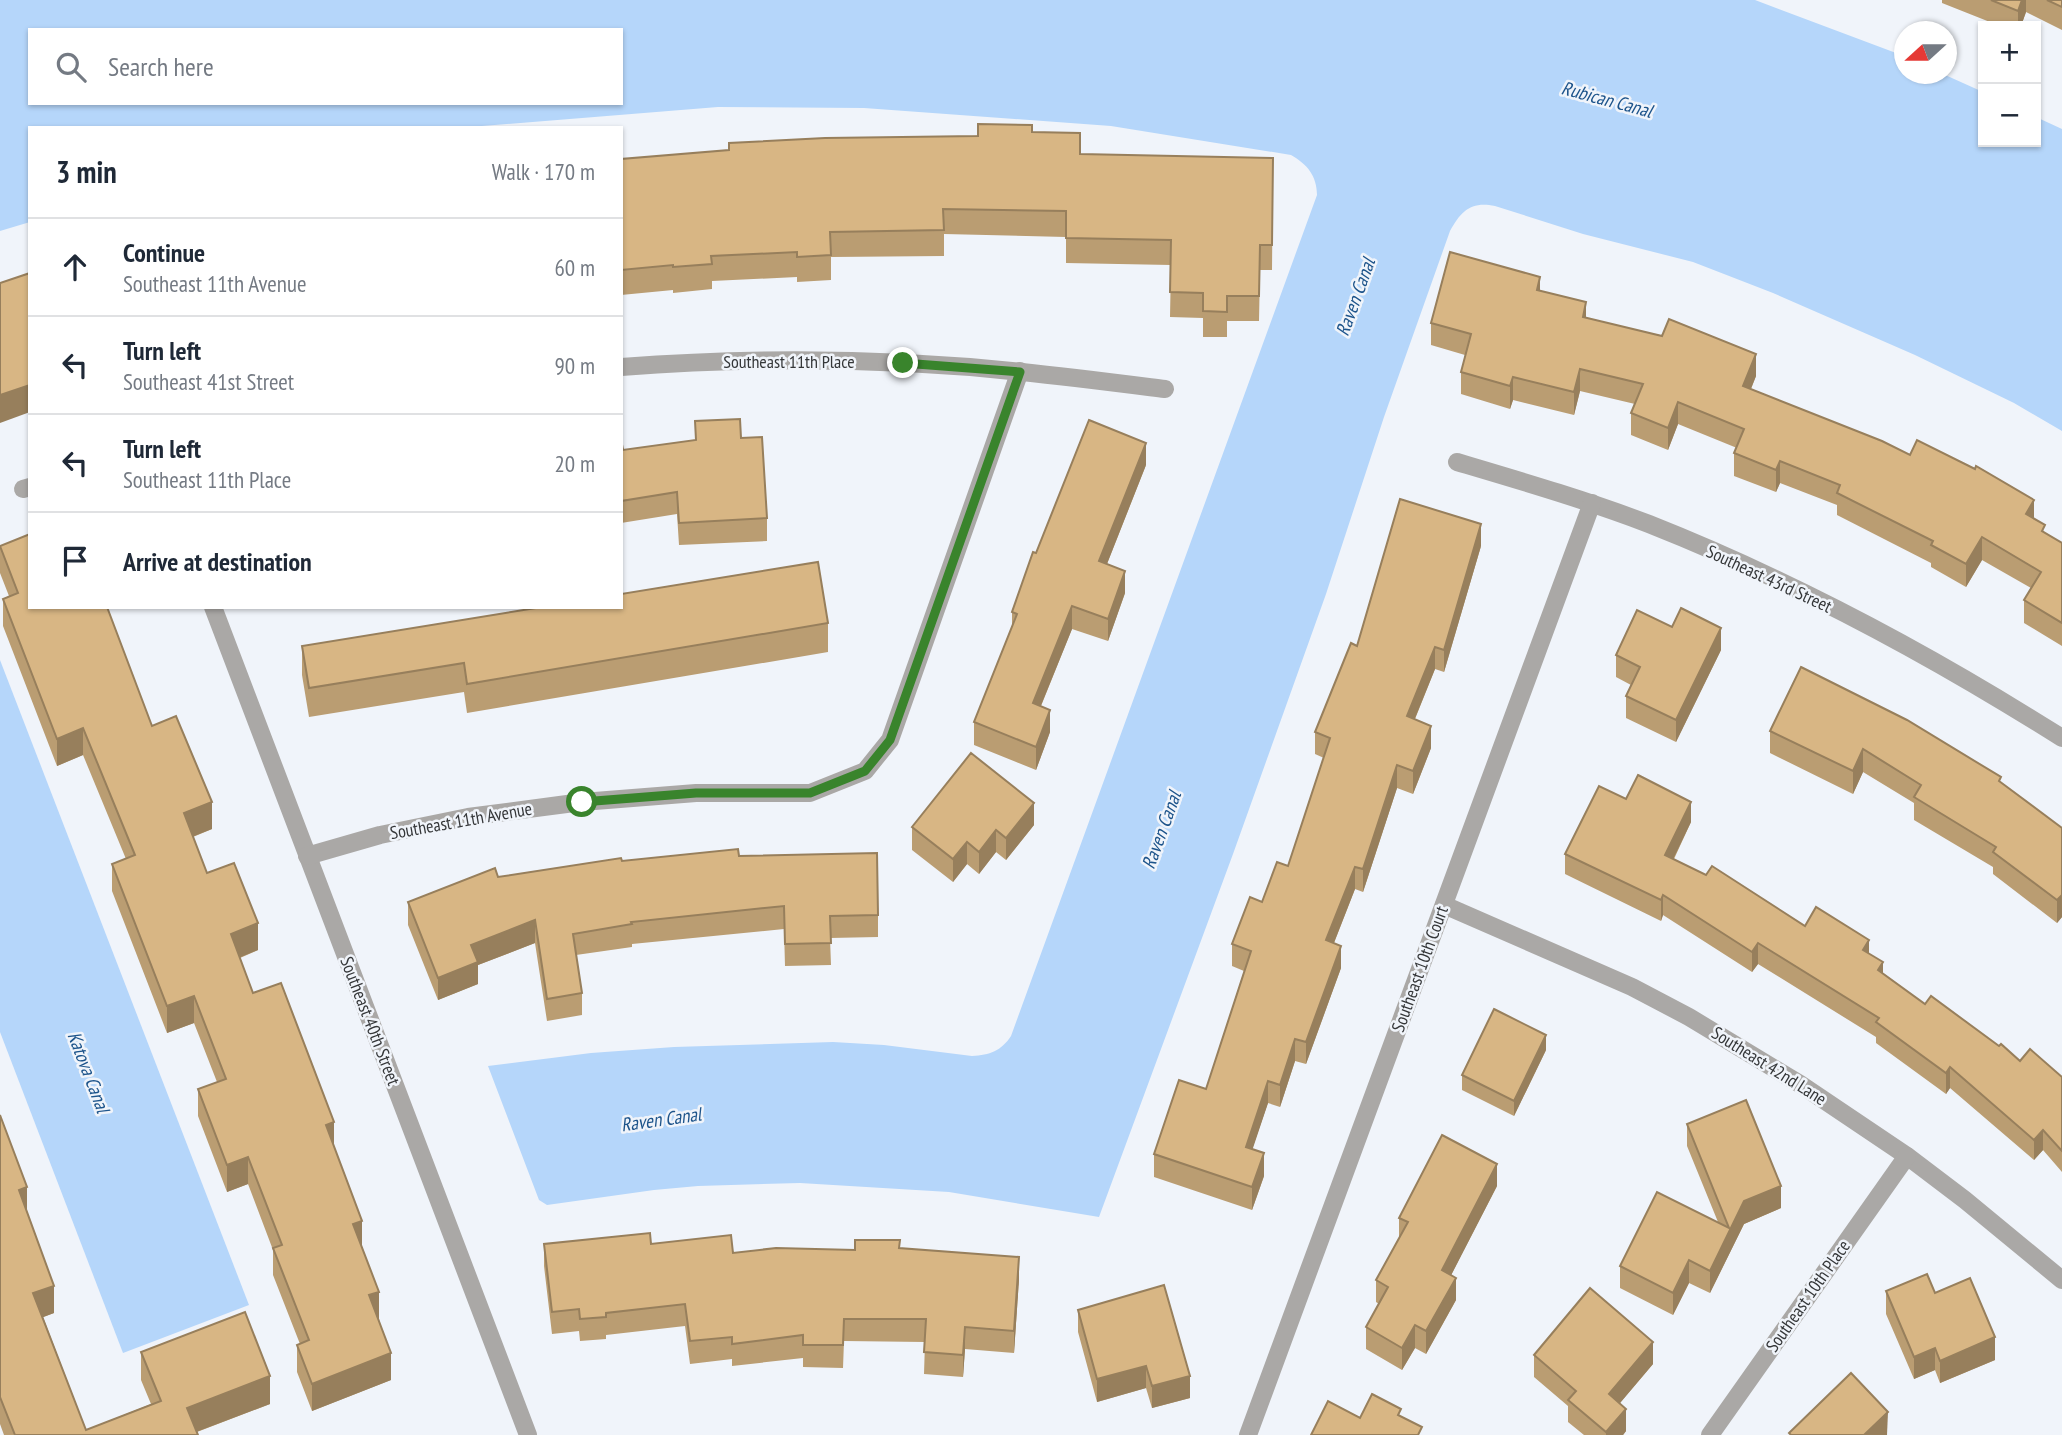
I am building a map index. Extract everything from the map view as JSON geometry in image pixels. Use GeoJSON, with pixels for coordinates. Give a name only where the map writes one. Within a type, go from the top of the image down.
{"type":"FeatureCollection","features":[{"type":"Feature","properties":{"kind":"street","name":"Southeast 11th Place"},"geometry":{"type":"LineString","coordinates":[[623,367],[668,363],[785,361],[903,363],[1020,372],[1165,389]]}},
{"type":"Feature","properties":{"kind":"street","name":"Southeast 11th Avenue"},"geometry":{"type":"LineString","coordinates":[[307,856],[380,835],[468,817],[582,802],[683,794],[810,793],[865,771],[890,740],[1020,372]]}},
{"type":"Feature","properties":{"kind":"street","name":"Southeast 43rd Street"},"geometry":{"type":"LineString","coordinates":[[1457,461],[1592,503],[1764,574],[1940,664],[2062,738]]}},
{"type":"Feature","properties":{"kind":"street","name":"Southeast 10th Court"},"geometry":{"type":"LineString","coordinates":[[1248,1435],[1592,503]]}},
{"type":"Feature","properties":{"kind":"street","name":"Southeast 40th Street"},"geometry":{"type":"LineString","coordinates":[[214,609],[528,1435]]}},
{"type":"Feature","properties":{"kind":"street","name":"Southeast 42nd Lane"},"geometry":{"type":"LineString","coordinates":[[1444,905],[1632,987],[1689,1017],[1800,1084],[1907,1156],[2062,1280]]}},
{"type":"Feature","properties":{"kind":"street","name":"Southeast 10th Place"},"geometry":{"type":"LineString","coordinates":[[1710,1435],[1907,1156]]}},
{"type":"Feature","properties":{"kind":"water"},"geometry":{"type":"Polygon","coordinates":[[[0,0],[1755,0],[1894,52],[1894,84],[1957,84],[1957,80],[1978,90],[1978,147],[2041,147],[2041,119],[2062,129],[2062,431],[2014,403],[1915,355],[1773,293],[1693,262],[1583,234],[1495,206],[1473,206],[1458,218],[1450,231],[1384,417],[1326,594],[1099,1217],[949,1192],[800,1183],[698,1186],[547,1205],[539,1200],[488,1066],[591,1053],[674,1047],[833,1042],[884,1045],[972,1056],[994,1051],[1011,1036],[1317,195],[1313,176],[1302,162],[1291,155],[1111,126],[864,108],[718,107],[482,126],[28,126],[28,223],[0,231],[0,0]]]}},
{"type":"Feature","properties":{"kind":"water","name":"Katova Canal"},"geometry":{"type":"Polygon","coordinates":[[[0,660],[249,1305],[123,1353],[0,1032],[0,660]]]}},
{"type":"Feature","properties":{"kind":"building"},"geometry":{"type":"Polygon","coordinates":[[[1991,0],[2022,0],[2018,11],[1991,0]]]}},
{"type":"Feature","properties":{"kind":"building"},"geometry":{"type":"Polygon","coordinates":[[[2047,0],[2062,0],[2062,7],[2047,0]]]}},
{"type":"Feature","properties":{"kind":"building"},"geometry":{"type":"Polygon","coordinates":[[[978,124],[1032,125],[1032,132],[1080,133],[1080,154],[1273,158],[1272,245],[1260,245],[1259,296],[1227,296],[1227,312],[1203,311],[1203,293],[1170,292],[1171,240],[1066,238],[1066,211],[943,209],[944,230],[830,232],[831,255],[797,257],[797,252],[711,256],[712,264],[623,270],[623,159],[729,150],[729,143],[825,138],[978,136],[978,124]]]}},
{"type":"Feature","properties":{"kind":"building"},"geometry":{"type":"Polygon","coordinates":[[[1450,252],[1540,277],[1537,290],[1586,302],[1583,317],[1662,336],[1669,319],[1756,354],[1743,386],[1882,441],[1910,455],[1917,440],[1975,469],[1976,466],[2034,500],[2026,514],[2045,525],[2042,531],[2062,543],[2062,623],[2024,600],[2041,572],[1982,537],[1966,564],[1931,545],[1933,541],[1837,493],[1840,485],[1780,461],[1776,470],[1734,453],[1744,429],[1678,402],[1668,428],[1631,413],[1643,384],[1580,369],[1574,392],[1513,377],[1510,386],[1461,372],[1471,334],[1431,323],[1450,252]]]}},
{"type":"Feature","properties":{"kind":"building"},"geometry":{"type":"Polygon","coordinates":[[[28,274],[28,386],[0,395],[0,283],[28,274]]]}},
{"type":"Feature","properties":{"kind":"building"},"geometry":{"type":"Polygon","coordinates":[[[740,419],[741,438],[762,437],[767,518],[679,523],[677,492],[623,501],[623,450],[696,440],[695,421],[740,419]]]}},
{"type":"Feature","properties":{"kind":"building"},"geometry":{"type":"Polygon","coordinates":[[[1089,420],[1146,443],[1099,561],[1125,571],[1108,619],[1072,606],[1033,703],[1050,710],[1036,747],[974,722],[1017,614],[1012,612],[1033,552],[1036,553],[1089,420]]]}},
{"type":"Feature","properties":{"kind":"building"},"geometry":{"type":"Polygon","coordinates":[[[1400,499],[1481,524],[1444,650],[1435,647],[1407,716],[1431,726],[1413,771],[1397,765],[1363,869],[1355,867],[1326,940],[1341,946],[1306,1042],[1295,1039],[1280,1085],[1268,1081],[1246,1147],[1264,1153],[1252,1187],[1154,1154],[1179,1080],[1206,1089],[1251,951],[1232,944],[1250,897],[1262,902],[1277,862],[1288,866],[1330,738],[1315,732],[1351,643],[1357,646],[1400,499]]]}},
{"type":"Feature","properties":{"kind":"building"},"geometry":{"type":"Polygon","coordinates":[[[28,535],[28,609],[108,609],[152,726],[176,716],[212,802],[184,813],[207,873],[234,863],[258,923],[231,934],[253,993],[281,983],[334,1122],[326,1125],[362,1221],[353,1224],[379,1292],[369,1295],[391,1353],[312,1384],[297,1345],[309,1340],[273,1248],[282,1245],[248,1157],[227,1165],[198,1089],[226,1079],[194,996],[167,1006],[112,864],[135,855],[83,728],[57,739],[3,599],[18,593],[0,546],[28,535]]]}},
{"type":"Feature","properties":{"kind":"building"},"geometry":{"type":"Polygon","coordinates":[[[818,562],[828,623],[467,684],[464,663],[309,688],[302,646],[530,609],[623,609],[623,594],[818,562]]]}},
{"type":"Feature","properties":{"kind":"building"},"geometry":{"type":"Polygon","coordinates":[[[1681,608],[1721,628],[1676,720],[1626,696],[1640,667],[1616,655],[1637,610],[1672,627],[1681,608]]]}},
{"type":"Feature","properties":{"kind":"building"},"geometry":{"type":"Polygon","coordinates":[[[1801,667],[1907,720],[2001,777],[1999,781],[2062,828],[2062,895],[2057,900],[1993,852],[1996,847],[1914,797],[1921,785],[1863,749],[1853,771],[1770,731],[1801,667]]]}},
{"type":"Feature","properties":{"kind":"building"},"geometry":{"type":"Polygon","coordinates":[[[971,753],[1034,803],[1006,838],[996,830],[979,852],[967,842],[953,859],[912,827],[971,753]]]}},
{"type":"Feature","properties":{"kind":"building"},"geometry":{"type":"Polygon","coordinates":[[[1638,775],[1691,802],[1665,855],[1706,875],[1712,866],[1805,926],[1816,907],[1869,940],[1863,950],[1883,962],[1878,970],[1925,1004],[1931,996],[1999,1046],[2001,1044],[2020,1061],[2030,1049],[2062,1077],[2062,1151],[2043,1130],[2034,1140],[1950,1067],[1946,1073],[1876,1022],[1879,1018],[1758,943],[1752,952],[1663,895],[1661,900],[1565,854],[1599,786],[1626,799],[1638,775]]]}},
{"type":"Feature","properties":{"kind":"building"},"geometry":{"type":"Polygon","coordinates":[[[738,849],[739,856],[877,853],[878,915],[830,916],[831,943],[785,944],[784,906],[631,922],[632,924],[573,934],[582,993],[547,999],[535,920],[471,945],[478,962],[438,978],[408,902],[495,868],[498,877],[621,858],[622,861],[738,849]]]}},
{"type":"Feature","properties":{"kind":"building"},"geometry":{"type":"Polygon","coordinates":[[[1494,1009],[1546,1035],[1514,1101],[1462,1075],[1494,1009]]]}},
{"type":"Feature","properties":{"kind":"building"},"geometry":{"type":"Polygon","coordinates":[[[1746,1100],[1781,1186],[1744,1201],[1710,1271],[1689,1260],[1673,1293],[1620,1266],[1657,1192],[1729,1228],[1687,1124],[1746,1100]]]}},
{"type":"Feature","properties":{"kind":"building"},"geometry":{"type":"Polygon","coordinates":[[[0,1115],[27,1187],[19,1190],[54,1286],[33,1293],[86,1430],[161,1401],[141,1352],[245,1312],[270,1376],[187,1408],[198,1435],[15,1435],[0,1397],[0,1115]]]}},
{"type":"Feature","properties":{"kind":"building"},"geometry":{"type":"Polygon","coordinates":[[[1442,1135],[1497,1164],[1442,1270],[1456,1278],[1426,1331],[1415,1325],[1402,1348],[1366,1327],[1388,1287],[1376,1280],[1408,1222],[1399,1218],[1442,1135]]]}},
{"type":"Feature","properties":{"kind":"building"},"geometry":{"type":"Polygon","coordinates":[[[650,1233],[651,1244],[731,1235],[733,1253],[776,1248],[855,1250],[855,1240],[900,1240],[899,1248],[1019,1257],[1014,1331],[965,1327],[963,1355],[924,1352],[926,1319],[844,1319],[843,1345],[803,1345],[803,1335],[732,1344],[732,1337],[690,1341],[685,1304],[606,1313],[606,1317],[580,1319],[579,1309],[552,1312],[544,1244],[650,1233]]]}},
{"type":"Feature","properties":{"kind":"building"},"geometry":{"type":"Polygon","coordinates":[[[1927,1274],[1935,1293],[1970,1278],[1995,1337],[1940,1361],[1935,1348],[1914,1357],[1886,1291],[1927,1274]]]}},
{"type":"Feature","properties":{"kind":"building"},"geometry":{"type":"Polygon","coordinates":[[[1164,1285],[1190,1376],[1152,1386],[1146,1366],[1097,1379],[1078,1310],[1164,1285]]]}},
{"type":"Feature","properties":{"kind":"building"},"geometry":{"type":"Polygon","coordinates":[[[1590,1288],[1653,1342],[1609,1394],[1626,1409],[1606,1432],[1568,1400],[1576,1391],[1534,1355],[1590,1288]]]}},
{"type":"Feature","properties":{"kind":"building"},"geometry":{"type":"Polygon","coordinates":[[[1851,1373],[1888,1412],[1864,1435],[1789,1433],[1851,1373]]]}},
{"type":"Feature","properties":{"kind":"building"},"geometry":{"type":"Polygon","coordinates":[[[1372,1394],[1401,1409],[1398,1415],[1422,1427],[1418,1435],[1311,1435],[1328,1401],[1360,1418],[1372,1394]]]}},
{"type":"Feature","properties":{"kind":"route"},"geometry":{"type":"LineString","coordinates":[[582,802],[696,793],[810,793],[865,771],[890,740],[1020,372],[903,363]]}},
{"type":"Feature","properties":{"kind":"water label","name":"Rubican Canal"},"geometry":{"type":"Point","coordinates":[1607,99]}},
{"type":"Feature","properties":{"kind":"water label","name":"Raven Canal"},"geometry":{"type":"Point","coordinates":[1355,297]}},
{"type":"Feature","properties":{"kind":"water label","name":"Raven Canal"},"geometry":{"type":"Point","coordinates":[1161,830]}},
{"type":"Feature","properties":{"kind":"water label","name":"Raven Canal"},"geometry":{"type":"Point","coordinates":[661,1119]}}]}
